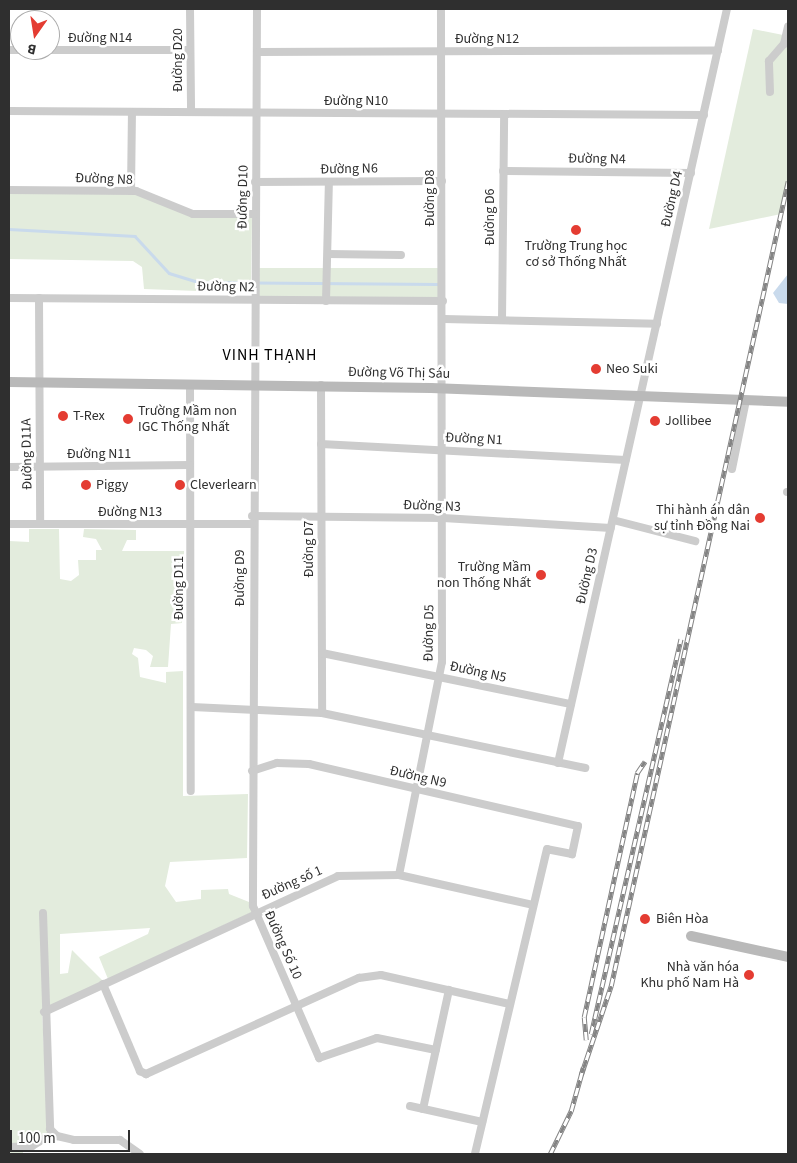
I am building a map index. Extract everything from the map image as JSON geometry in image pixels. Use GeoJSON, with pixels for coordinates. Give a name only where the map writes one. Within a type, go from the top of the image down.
{"type":"FeatureCollection","features":[{"type":"Feature","properties":{"kind":"main road","name":"Đường Võ Thị Sáu"},"geometry":{"type":"LineString","coordinates":[[9,382],[444,388],[641,394],[788,402]]}},
{"type":"Feature","properties":{"kind":"main road"},"geometry":{"type":"LineString","coordinates":[[691,936],[788,957]]}},
{"type":"Feature","properties":{"kind":"street","name":"Đường D20"},"geometry":{"type":"LineString","coordinates":[[190,9],[191,112]]}},
{"type":"Feature","properties":{"kind":"street","name":"Đường D10"},"geometry":{"type":"LineString","coordinates":[[252,385],[257,9]]}},
{"type":"Feature","properties":{"kind":"street","name":"Đường D8"},"geometry":{"type":"LineString","coordinates":[[441,9],[444,388]]}},
{"type":"Feature","properties":{"kind":"street","name":"Đường D4"},"geometry":{"type":"LineString","coordinates":[[641,394],[727,9]]}},
{"type":"Feature","properties":{"kind":"street"},"geometry":{"type":"LineString","coordinates":[[770,92],[769,61],[784,44],[788,26]]}},
{"type":"Feature","properties":{"kind":"street","name":"Đường N14"},"geometry":{"type":"LineString","coordinates":[[9,50],[190,50]]}},
{"type":"Feature","properties":{"kind":"street","name":"Đường N12"},"geometry":{"type":"LineString","coordinates":[[256,52],[718,50]]}},
{"type":"Feature","properties":{"kind":"street","name":"Đường N10"},"geometry":{"type":"LineString","coordinates":[[9,111],[704,115]]}},
{"type":"Feature","properties":{"kind":"street"},"geometry":{"type":"LineString","coordinates":[[131,191],[132,112]]}},
{"type":"Feature","properties":{"kind":"street","name":"Đường D6"},"geometry":{"type":"LineString","coordinates":[[502,320],[504,114]]}},
{"type":"Feature","properties":{"kind":"street","name":"Đường N4"},"geometry":{"type":"LineString","coordinates":[[503,171],[690,173]]}},
{"type":"Feature","properties":{"kind":"street","name":"Đường N6"},"geometry":{"type":"LineString","coordinates":[[255,182],[442,180]]}},
{"type":"Feature","properties":{"kind":"street"},"geometry":{"type":"LineString","coordinates":[[326,301],[329,182]]}},
{"type":"Feature","properties":{"kind":"street","name":"Đường N8"},"geometry":{"type":"LineString","coordinates":[[9,190],[131,191],[193,214],[255,214]]}},
{"type":"Feature","properties":{"kind":"street"},"geometry":{"type":"LineString","coordinates":[[328,254],[401,255]]}},
{"type":"Feature","properties":{"kind":"street","name":"Đường N2"},"geometry":{"type":"LineString","coordinates":[[9,298],[443,301]]}},
{"type":"Feature","properties":{"kind":"street","name":"Đường D11A"},"geometry":{"type":"LineString","coordinates":[[39,298],[40,524]]}},
{"type":"Feature","properties":{"kind":"street"},"geometry":{"type":"LineString","coordinates":[[444,318],[657,324]]}},
{"type":"Feature","properties":{"kind":"street","name":"Đường D11"},"geometry":{"type":"LineString","coordinates":[[190,384],[191,792]]}},
{"type":"Feature","properties":{"kind":"street","name":"Đường D9"},"geometry":{"type":"LineString","coordinates":[[252,385],[252,771]]}},
{"type":"Feature","properties":{"kind":"street","name":"Đường D7"},"geometry":{"type":"LineString","coordinates":[[320,385],[322,713]]}},
{"type":"Feature","properties":{"kind":"street","name":"Đường D5"},"geometry":{"type":"LineString","coordinates":[[399,874],[430,735],[440,677],[444,388]]}},
{"type":"Feature","properties":{"kind":"street","name":"Đường D3"},"geometry":{"type":"LineString","coordinates":[[558,763],[641,394]]}},
{"type":"Feature","properties":{"kind":"street"},"geometry":{"type":"LineString","coordinates":[[732,468],[746,400]]}},
{"type":"Feature","properties":{"kind":"street","name":"Đường N1"},"geometry":{"type":"LineString","coordinates":[[321,444],[626,460]]}},
{"type":"Feature","properties":{"kind":"street","name":"Đường N11"},"geometry":{"type":"LineString","coordinates":[[9,466],[190,466]]}},
{"type":"Feature","properties":{"kind":"street","name":"Đường N3"},"geometry":{"type":"LineString","coordinates":[[252,520],[321,516],[612,524],[696,541]]}},
{"type":"Feature","properties":{"kind":"street","name":"Đường N13"},"geometry":{"type":"LineString","coordinates":[[9,524],[191,524],[252,520]]}},
{"type":"Feature","properties":{"kind":"street","name":"Đường N5"},"geometry":{"type":"LineString","coordinates":[[322,653],[571,704]]}},
{"type":"Feature","properties":{"kind":"street"},"geometry":{"type":"LineString","coordinates":[[192,707],[322,713],[585,768]]}},
{"type":"Feature","properties":{"kind":"street","name":"Đường N9"},"geometry":{"type":"LineString","coordinates":[[252,771],[278,763],[309,764],[578,826],[572,854],[547,849],[533,905]]}},
{"type":"Feature","properties":{"kind":"street","name":"Đường Số 10"},"geometry":{"type":"LineString","coordinates":[[252,771],[255,913],[319,1058],[324,1060],[377,1038],[436,1050]]}},
{"type":"Feature","properties":{"kind":"street","name":"Đường số 1"},"geometry":{"type":"LineString","coordinates":[[44,1012],[338,876],[399,874],[533,905]]}},
{"type":"Feature","properties":{"kind":"street"},"geometry":{"type":"LineString","coordinates":[[475,1154],[533,905]]}},
{"type":"Feature","properties":{"kind":"street"},"geometry":{"type":"LineString","coordinates":[[42,913],[44,1012],[52,1134]]}},
{"type":"Feature","properties":{"kind":"street"},"geometry":{"type":"LineString","coordinates":[[103,984],[140,1072],[146,1074],[296,1006],[368,976],[450,990],[510,1004]]}},
{"type":"Feature","properties":{"kind":"street"},"geometry":{"type":"LineString","coordinates":[[423,1109],[450,990]]}},
{"type":"Feature","properties":{"kind":"street"},"geometry":{"type":"LineString","coordinates":[[410,1106],[482,1122]]}},
{"type":"Feature","properties":{"kind":"street"},"geometry":{"type":"LineString","coordinates":[[9,1147],[32,1146],[52,1134],[83,1142],[120,1140],[140,1154]]}},
{"type":"Feature","properties":{"kind":"green space"},"geometry":{"type":"Polygon","coordinates":[[[753,29],[788,36],[788,179],[781,214],[709,229],[753,29]]]}},
{"type":"Feature","properties":{"kind":"green space"},"geometry":{"type":"Polygon","coordinates":[[[9,193],[136,193],[193,217],[252,217],[251,293],[144,289],[142,267],[133,261],[9,259],[9,193]]]}},
{"type":"Feature","properties":{"kind":"green space"},"geometry":{"type":"Polygon","coordinates":[[[257,268],[442,268],[442,301],[257,301],[257,268]]]}},
{"type":"Feature","properties":{"kind":"green space"},"geometry":{"type":"Polygon","coordinates":[[[29,529],[59,529],[60,579],[71,581],[79,575],[78,560],[96,560],[96,550],[102,550],[96,539],[83,537],[84,529],[136,530],[136,540],[127,540],[122,551],[184,551],[182,623],[171,624],[168,667],[150,667],[153,656],[146,650],[134,648],[132,654],[138,658],[140,677],[166,683],[166,672],[183,671],[183,796],[248,794],[247,858],[170,862],[165,886],[176,902],[201,899],[201,890],[228,889],[229,894],[249,902],[252,912],[108,979],[99,957],[148,934],[150,928],[60,934],[60,974],[68,973],[72,950],[103,981],[42,1010],[48,1133],[23,1145],[23,1154],[9,1154],[9,541],[29,542],[29,529]]]}},
{"type":"Feature","properties":{"kind":"water"},"geometry":{"type":"Polygon","coordinates":[[[788,274],[788,304],[779,303],[773,293],[788,274]]]}},
{"type":"Feature","properties":{"kind":"waterway"},"geometry":{"type":"LineString","coordinates":[[9,229],[135,236],[169,273],[199,282],[437,284]]}},
{"type":"Feature","properties":{"kind":"railway"},"geometry":{"type":"LineString","coordinates":[[581,1075],[611,986],[788,181]]}},
{"type":"Feature","properties":{"kind":"railway"},"geometry":{"type":"LineString","coordinates":[[591,1034],[681,639]]}},
{"type":"Feature","properties":{"kind":"railway"},"geometry":{"type":"LineString","coordinates":[[586,1040],[584,1017],[637,773],[645,761]]}},
{"type":"Feature","properties":{"kind":"railway"},"geometry":{"type":"LineString","coordinates":[[550,1154],[571,1111],[583,1068]]}},
{"type":"Feature","properties":{"kind":"place","name":"Trường Trung học cơ sở Thống Nhất"},"geometry":{"type":"Point","coordinates":[576,230]}},
{"type":"Feature","properties":{"kind":"place","name":"Neo Suki"},"geometry":{"type":"Point","coordinates":[596,369]}},
{"type":"Feature","properties":{"kind":"place","name":"T-Rex"},"geometry":{"type":"Point","coordinates":[63,416]}},
{"type":"Feature","properties":{"kind":"place","name":"Trường Mầm non IGC Thống Nhất"},"geometry":{"type":"Point","coordinates":[128,419]}},
{"type":"Feature","properties":{"kind":"place","name":"Jollibee"},"geometry":{"type":"Point","coordinates":[655,421]}},
{"type":"Feature","properties":{"kind":"place","name":"Piggy"},"geometry":{"type":"Point","coordinates":[86,485]}},
{"type":"Feature","properties":{"kind":"place","name":"Cleverlearn"},"geometry":{"type":"Point","coordinates":[180,485]}},
{"type":"Feature","properties":{"kind":"place","name":"Thi hành án dân sự tỉnh Đồng Nai"},"geometry":{"type":"Point","coordinates":[760,518]}},
{"type":"Feature","properties":{"kind":"place","name":"Trường Mầm non Thống Nhất"},"geometry":{"type":"Point","coordinates":[541,575]}},
{"type":"Feature","properties":{"kind":"place","name":"Biên Hòa"},"geometry":{"type":"Point","coordinates":[645,919]}},
{"type":"Feature","properties":{"kind":"place","name":"Nhà văn hóa Khu phố Nam Hà"},"geometry":{"type":"Point","coordinates":[749,975]}},
{"type":"Feature","properties":{"kind":"district","name":"VINH THẠNH"},"geometry":{"type":"Point","coordinates":[270,355]}}]}
